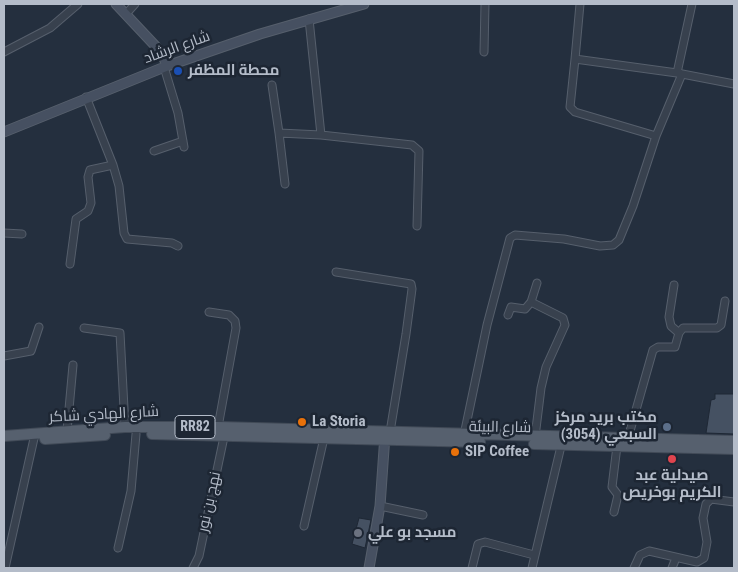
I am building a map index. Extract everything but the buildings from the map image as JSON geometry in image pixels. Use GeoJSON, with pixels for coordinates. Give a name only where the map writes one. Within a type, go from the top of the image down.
{"type":"FeatureCollection","features":[{"type":"Feature","properties":{"kind":"main road","name":"شارع الهادي شاكر"},"geometry":{"type":"LineString","coordinates":[[4,443],[67,431],[223,430],[387,435]]}},
{"type":"Feature","properties":{"kind":"main road","name":"شارع الهادي شاكر"},"geometry":{"type":"LineString","coordinates":[[4,436],[35,437],[124,431],[136,434],[223,430],[324,438],[387,435]]}},
{"type":"Feature","properties":{"kind":"main road","name":"شارع البيئة"},"geometry":{"type":"LineString","coordinates":[[387,435],[464,435],[502,439],[535,437],[617,446],[734,449]]}},
{"type":"Feature","properties":{"kind":"main road","name":"شارع البيئة"},"geometry":{"type":"LineString","coordinates":[[387,435],[562,441],[628,438],[734,441]]}},
{"type":"Feature","properties":{"kind":"street"},"geometry":{"type":"LineString","coordinates":[[4,52],[50,28],[78,4]]}},
{"type":"Feature","properties":{"kind":"street"},"geometry":{"type":"LineString","coordinates":[[116,4],[162,53],[178,114],[184,144],[154,151]]}},
{"type":"Feature","properties":{"kind":"street"},"geometry":{"type":"LineString","coordinates":[[126,14],[135,4]]}},
{"type":"Feature","properties":{"kind":"street","name":"شارع الرشاد"},"geometry":{"type":"LineString","coordinates":[[4,132],[165,66],[353,5],[364,4]]}},
{"type":"Feature","properties":{"kind":"street"},"geometry":{"type":"LineString","coordinates":[[484,52],[485,4]]}},
{"type":"Feature","properties":{"kind":"street"},"geometry":{"type":"LineString","coordinates":[[580,4],[570,107],[575,112],[656,136]]}},
{"type":"Feature","properties":{"kind":"street"},"geometry":{"type":"LineString","coordinates":[[464,435],[488,325],[510,238],[515,235],[564,239],[600,246],[613,245],[619,240],[633,206],[679,74],[692,4]]}},
{"type":"Feature","properties":{"kind":"street"},"geometry":{"type":"LineString","coordinates":[[309,20],[321,135]]}},
{"type":"Feature","properties":{"kind":"street"},"geometry":{"type":"LineString","coordinates":[[575,59],[734,84]]}},
{"type":"Feature","properties":{"kind":"street"},"geometry":{"type":"LineString","coordinates":[[272,85],[285,184]]}},
{"type":"Feature","properties":{"kind":"street"},"geometry":{"type":"LineString","coordinates":[[86,98],[113,165],[119,186],[124,233],[127,239],[172,243],[178,246]]}},
{"type":"Feature","properties":{"kind":"street"},"geometry":{"type":"LineString","coordinates":[[279,133],[321,135],[412,145],[419,151],[417,226]]}},
{"type":"Feature","properties":{"kind":"street"},"geometry":{"type":"LineString","coordinates":[[70,264],[76,219],[88,211],[90,203],[88,177],[90,170],[113,165]]}},
{"type":"Feature","properties":{"kind":"street"},"geometry":{"type":"LineString","coordinates":[[4,233],[22,234]]}},
{"type":"Feature","properties":{"kind":"street"},"geometry":{"type":"LineString","coordinates":[[336,272],[411,284],[412,289],[406,334],[387,435],[380,506],[370,568]]}},
{"type":"Feature","properties":{"kind":"street"},"geometry":{"type":"LineString","coordinates":[[508,315],[511,307],[525,309],[532,302],[537,283]]}},
{"type":"Feature","properties":{"kind":"street"},"geometry":{"type":"LineString","coordinates":[[674,285],[669,316],[671,326],[679,333]]}},
{"type":"Feature","properties":{"kind":"street"},"geometry":{"type":"LineString","coordinates":[[628,438],[653,350],[658,347],[675,347],[679,333],[683,328],[717,328],[721,325],[725,301]]}},
{"type":"Feature","properties":{"kind":"street"},"geometry":{"type":"LineString","coordinates":[[532,302],[563,318],[565,325],[546,367],[541,388],[535,437]]}},
{"type":"Feature","properties":{"kind":"street","name":"نهج بن نور"},"geometry":{"type":"LineString","coordinates":[[193,568],[199,556],[223,430],[236,325],[233,318],[229,315],[209,312]]}},
{"type":"Feature","properties":{"kind":"street"},"geometry":{"type":"LineString","coordinates":[[4,356],[31,351],[39,327]]}},
{"type":"Feature","properties":{"kind":"street"},"geometry":{"type":"LineString","coordinates":[[84,328],[120,333],[124,431]]}},
{"type":"Feature","properties":{"kind":"street"},"geometry":{"type":"LineString","coordinates":[[67,431],[73,364]]}},
{"type":"Feature","properties":{"kind":"street"},"geometry":{"type":"LineString","coordinates":[[118,548],[132,491],[136,434]]}},
{"type":"Feature","properties":{"kind":"street"},"geometry":{"type":"LineString","coordinates":[[5,568],[35,437]]}},
{"type":"Feature","properties":{"kind":"street"},"geometry":{"type":"LineString","coordinates":[[304,526],[324,438]]}},
{"type":"Feature","properties":{"kind":"street"},"geometry":{"type":"LineString","coordinates":[[532,568],[562,441]]}},
{"type":"Feature","properties":{"kind":"street"},"geometry":{"type":"LineString","coordinates":[[614,512],[618,496],[612,487],[617,446]]}},
{"type":"Feature","properties":{"kind":"street"},"geometry":{"type":"LineString","coordinates":[[634,568],[640,555],[645,552],[697,562],[704,558],[707,542],[704,518],[706,504],[711,499],[734,502]]}},
{"type":"Feature","properties":{"kind":"street"},"geometry":{"type":"LineString","coordinates":[[380,506],[423,515]]}},
{"type":"Feature","properties":{"kind":"street"},"geometry":{"type":"LineString","coordinates":[[472,568],[478,544],[485,542],[534,556]]}},
{"type":"Feature","properties":{"kind":"street"},"geometry":{"type":"LineString","coordinates":[[672,568],[676,558]]}},
{"type":"Feature","properties":{"kind":"place","name":"محطة المظفر"},"geometry":{"type":"Point","coordinates":[178,71]}},
{"type":"Feature","properties":{"kind":"place","name":"La Storia"},"geometry":{"type":"Point","coordinates":[302,422]}},
{"type":"Feature","properties":{"kind":"place","name":"مكتب بريد مركز السبعي (3054)"},"geometry":{"type":"Point","coordinates":[667,427]}},
{"type":"Feature","properties":{"kind":"place","name":"SIP Coffee"},"geometry":{"type":"Point","coordinates":[455,452]}},
{"type":"Feature","properties":{"kind":"place","name":"صيدلية عبد الكريم بوخريص"},"geometry":{"type":"Point","coordinates":[672,459]}},
{"type":"Feature","properties":{"kind":"place","name":"مسجد بو علي"},"geometry":{"type":"Point","coordinates":[358,533]}}]}
